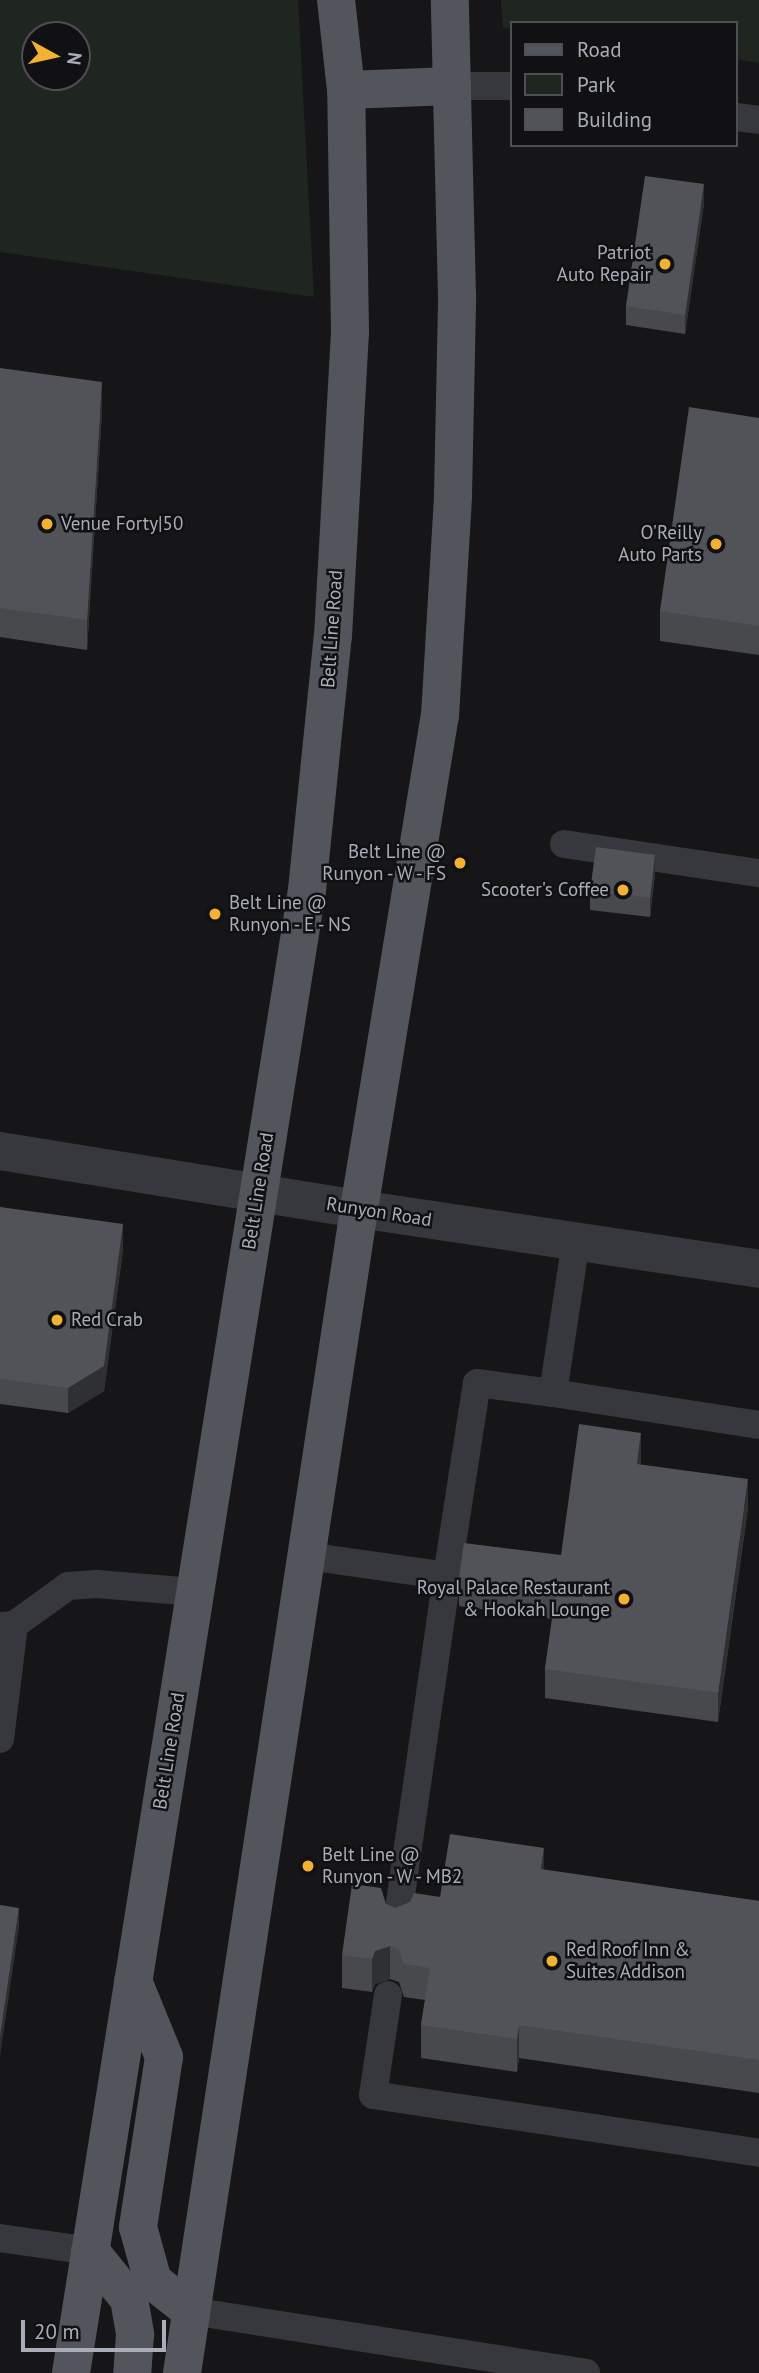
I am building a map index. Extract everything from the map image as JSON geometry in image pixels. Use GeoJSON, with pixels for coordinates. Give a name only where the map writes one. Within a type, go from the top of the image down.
{"type":"FeatureCollection","features":[{"type":"Feature","properties":{"kind":"main road","name":"Belt Line Road"},"geometry":{"type":"LineString","coordinates":[[71,2373],[307,890],[333,636],[350,332],[346,90],[335,0]]}},
{"type":"Feature","properties":{"kind":"main road"},"geometry":{"type":"LineString","coordinates":[[182,2373],[359,1209],[416,872],[444,676],[453,495],[457,319],[450,0]]}},
{"type":"Feature","properties":{"kind":"main road"},"geometry":{"type":"LineString","coordinates":[[346,90],[452,86]]}},
{"type":"Feature","properties":{"kind":"main road"},"geometry":{"type":"LineString","coordinates":[[133,1981],[164,2057],[138,2227],[153,2281],[191,2311]]}},
{"type":"Feature","properties":{"kind":"main road"},"geometry":{"type":"LineString","coordinates":[[90,2251],[129,2299],[135,2333],[132,2373]]}},
{"type":"Feature","properties":{"kind":"street","name":"Runyon Road"},"geometry":{"type":"LineString","coordinates":[[0,1150],[359,1209],[759,1269]]}},
{"type":"Feature","properties":{"kind":"lane"},"geometry":{"type":"LineString","coordinates":[[452,86],[510,86]]}},
{"type":"Feature","properties":{"kind":"lane"},"geometry":{"type":"LineString","coordinates":[[738,117],[759,120]]}},
{"type":"Feature","properties":{"kind":"lane"},"geometry":{"type":"LineString","coordinates":[[565,845],[759,873]]}},
{"type":"Feature","properties":{"kind":"lane"},"geometry":{"type":"LineString","coordinates":[[553,1393],[576,1241]]}},
{"type":"Feature","properties":{"kind":"lane"},"geometry":{"type":"LineString","coordinates":[[397,1924],[477,1383],[759,1425]]}},
{"type":"Feature","properties":{"kind":"lane"},"geometry":{"type":"LineString","coordinates":[[307,1556],[447,1576]]}},
{"type":"Feature","properties":{"kind":"lane"},"geometry":{"type":"LineString","coordinates":[[0,1739],[7,1626],[68,1586],[97,1584],[194,1592]]}},
{"type":"Feature","properties":{"kind":"lane"},"geometry":{"type":"LineString","coordinates":[[388,1995],[373,2095],[759,2153]]}},
{"type":"Feature","properties":{"kind":"lane"},"geometry":{"type":"LineString","coordinates":[[0,2238],[90,2251]]}},
{"type":"Feature","properties":{"kind":"lane"},"geometry":{"type":"LineString","coordinates":[[191,2311],[586,2373]]}},
{"type":"Feature","properties":{"kind":"green space"},"geometry":{"type":"Polygon","coordinates":[[[0,0],[298,0],[314,297],[0,252],[0,0]]]}},
{"type":"Feature","properties":{"kind":"green space"},"geometry":{"type":"Polygon","coordinates":[[[501,0],[759,0],[759,63],[738,59],[738,21],[510,21],[510,29],[503,28],[501,0]]]}},
{"type":"Feature","properties":{"kind":"building","name":"Patriot Auto Repair"},"geometry":{"type":"Polygon","coordinates":[[[645,176],[704,184],[685,315],[626,306],[645,176]]]}},
{"type":"Feature","properties":{"kind":"building","name":"Venue Forty|50"},"geometry":{"type":"Polygon","coordinates":[[[0,368],[102,382],[87,620],[0,608],[0,368]]]}},
{"type":"Feature","properties":{"kind":"building","name":"O'Reilly Auto Parts"},"geometry":{"type":"Polygon","coordinates":[[[689,407],[759,418],[759,626],[660,611],[689,407]]]}},
{"type":"Feature","properties":{"kind":"building"},"geometry":{"type":"Polygon","coordinates":[[[596,847],[655,855],[650,898],[590,891],[596,847]]]}},
{"type":"Feature","properties":{"kind":"building","name":"Red Crab"},"geometry":{"type":"Polygon","coordinates":[[[0,1207],[123,1224],[104,1366],[68,1388],[0,1379],[0,1207]]]}},
{"type":"Feature","properties":{"kind":"building","name":"Royal Palace Restaurant & Hookah Lounge"},"geometry":{"type":"Polygon","coordinates":[[[579,1424],[641,1433],[637,1464],[748,1479],[718,1693],[545,1669],[556,1591],[459,1577],[464,1543],[561,1555],[579,1424]]]}},
{"type":"Feature","properties":{"kind":"building","name":"Red Roof Inn & Suites Addison"},"geometry":{"type":"Polygon","coordinates":[[[450,1834],[544,1848],[541,1869],[759,1901],[759,2060],[519,2025],[517,2039],[421,2025],[430,1968],[404,1964],[399,1950],[390,1946],[375,1951],[372,1959],[342,1955],[352,1884],[381,1888],[386,1904],[395,1908],[410,1902],[414,1893],[440,1897],[450,1834]]]}},
{"type":"Feature","properties":{"kind":"building"},"geometry":{"type":"Polygon","coordinates":[[[0,1905],[19,1908],[0,2037],[0,1905]]]}},
{"type":"Feature","properties":{"kind":"place","name":"Patriot Auto Repair"},"geometry":{"type":"Point","coordinates":[665,264]}},
{"type":"Feature","properties":{"kind":"place","name":"Venue Forty|50"},"geometry":{"type":"Point","coordinates":[47,524]}},
{"type":"Feature","properties":{"kind":"place","name":"O'Reilly Auto Parts"},"geometry":{"type":"Point","coordinates":[716,544]}},
{"type":"Feature","properties":{"kind":"place","name":"Belt Line @ Runyon - W - FS"},"geometry":{"type":"Point","coordinates":[460,863]}},
{"type":"Feature","properties":{"kind":"place","name":"Scooter's Coffee"},"geometry":{"type":"Point","coordinates":[623,890]}},
{"type":"Feature","properties":{"kind":"place","name":"Belt Line @ Runyon - E - NS"},"geometry":{"type":"Point","coordinates":[215,914]}},
{"type":"Feature","properties":{"kind":"place","name":"Red Crab"},"geometry":{"type":"Point","coordinates":[57,1320]}},
{"type":"Feature","properties":{"kind":"place","name":"Royal Palace Restaurant & Hookah Lounge"},"geometry":{"type":"Point","coordinates":[624,1599]}},
{"type":"Feature","properties":{"kind":"place","name":"Belt Line @ Runyon - W - MB2"},"geometry":{"type":"Point","coordinates":[308,1866]}},
{"type":"Feature","properties":{"kind":"place","name":"Red Roof Inn & Suites Addison"},"geometry":{"type":"Point","coordinates":[552,1961]}}]}
